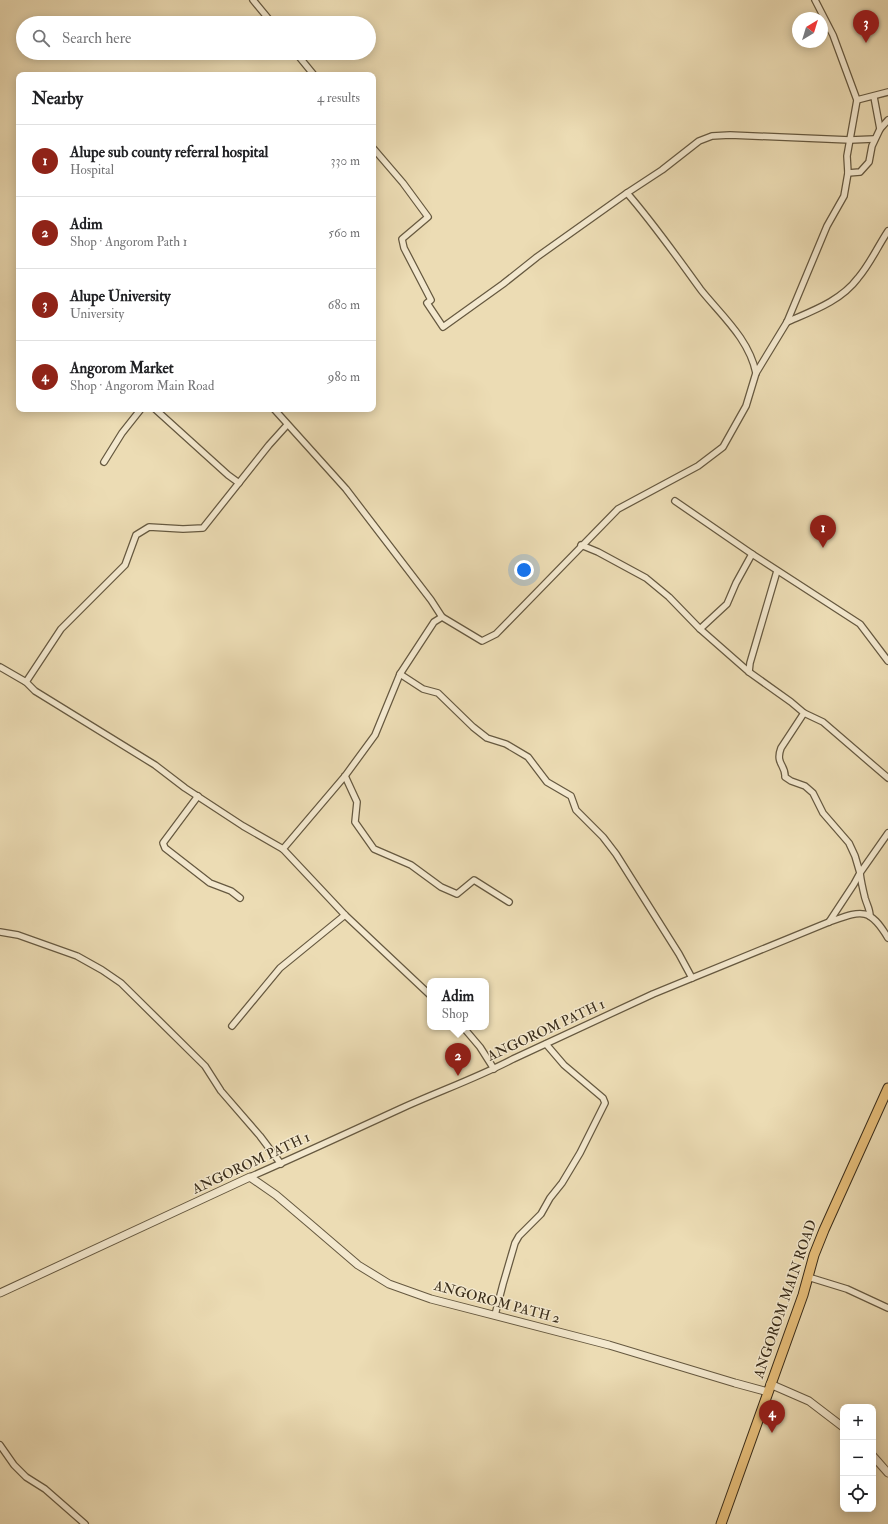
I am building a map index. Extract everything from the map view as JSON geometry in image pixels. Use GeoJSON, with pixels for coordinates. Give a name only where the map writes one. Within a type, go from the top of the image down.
{"type":"FeatureCollection","features":[{"type":"Feature","properties":{"kind":"highway","name":"ANGOROM MAIN ROAD"},"geometry":{"type":"LineString","coordinates":[[721,1524],[803,1295],[814,1255],[888,1088]]}},
{"type":"Feature","properties":{"kind":"street"},"geometry":{"type":"LineString","coordinates":[[253,0],[266,16]]}},
{"type":"Feature","properties":{"kind":"street"},"geometry":{"type":"LineString","coordinates":[[276,412],[346,489],[431,600],[442,617],[482,640],[496,634],[581,545],[618,509],[698,466],[723,447],[746,406],[756,373],[787,322],[827,226],[844,196],[848,173],[847,156],[857,100],[833,35],[815,0]]}},
{"type":"Feature","properties":{"kind":"street"},"geometry":{"type":"LineString","coordinates":[[302,60],[312,72]]}},
{"type":"Feature","properties":{"kind":"street"},"geometry":{"type":"LineString","coordinates":[[857,100],[874,97],[888,92]]}},
{"type":"Feature","properties":{"kind":"street"},"geometry":{"type":"LineString","coordinates":[[874,97],[880,129]]}},
{"type":"Feature","properties":{"kind":"street"},"geometry":{"type":"LineString","coordinates":[[848,173],[860,172],[869,162],[874,139],[888,120]]}},
{"type":"Feature","properties":{"kind":"street"},"geometry":{"type":"LineString","coordinates":[[376,152],[403,183],[428,217],[402,239],[404,248],[430,300],[427,303],[443,327],[503,284],[537,257],[662,170],[699,141],[712,136],[850,140],[874,139]]}},
{"type":"Feature","properties":{"kind":"street"},"geometry":{"type":"LineString","coordinates":[[627,193],[646,214],[712,303],[740,336],[752,358],[756,373]]}},
{"type":"Feature","properties":{"kind":"street"},"geometry":{"type":"LineString","coordinates":[[787,322],[822,306],[839,296],[858,279],[888,231]]}},
{"type":"Feature","properties":{"kind":"street"},"geometry":{"type":"LineString","coordinates":[[104,462],[139,412]]}},
{"type":"Feature","properties":{"kind":"street"},"geometry":{"type":"LineString","coordinates":[[158,412],[238,483]]}},
{"type":"Feature","properties":{"kind":"street"},"geometry":{"type":"LineString","coordinates":[[26,682],[61,629],[125,565],[136,535],[149,527],[182,530],[203,528],[238,483],[287,425]]}},
{"type":"Feature","properties":{"kind":"street"},"geometry":{"type":"LineString","coordinates":[[675,501],[777,571],[860,624],[888,661]]}},
{"type":"Feature","properties":{"kind":"street"},"geometry":{"type":"LineString","coordinates":[[581,545],[598,552],[646,578],[669,597],[700,629],[749,672],[804,713],[823,722],[888,778]]}},
{"type":"Feature","properties":{"kind":"street"},"geometry":{"type":"LineString","coordinates":[[700,629],[726,604],[752,554]]}},
{"type":"Feature","properties":{"kind":"street"},"geometry":{"type":"LineString","coordinates":[[749,672],[750,663],[777,571]]}},
{"type":"Feature","properties":{"kind":"street"},"geometry":{"type":"LineString","coordinates":[[283,849],[345,776],[376,735],[400,674],[434,622],[442,617]]}},
{"type":"Feature","properties":{"kind":"street"},"geometry":{"type":"LineString","coordinates":[[0,667],[26,682],[35,690],[155,765],[243,826],[283,849],[345,915],[427,992]]}},
{"type":"Feature","properties":{"kind":"street"},"geometry":{"type":"LineString","coordinates":[[400,674],[423,689],[438,693],[473,727],[487,738],[506,744],[528,757],[547,782],[571,796],[576,810],[603,837],[616,854],[679,954],[692,978]]}},
{"type":"Feature","properties":{"kind":"street"},"geometry":{"type":"LineString","coordinates":[[804,713],[781,748],[779,754],[780,764],[786,772],[785,777],[805,786],[813,793],[823,812],[849,843],[855,856],[863,890],[867,903],[870,907],[870,916],[877,922],[888,938]]}},
{"type":"Feature","properties":{"kind":"street"},"geometry":{"type":"LineString","coordinates":[[345,776],[357,802],[355,822],[374,849],[411,865],[441,887],[457,894],[474,880],[509,902]]}},
{"type":"Feature","properties":{"kind":"street"},"geometry":{"type":"LineString","coordinates":[[198,796],[163,843],[165,848],[210,883],[231,891],[240,898]]}},
{"type":"Feature","properties":{"kind":"street"},"geometry":{"type":"LineString","coordinates":[[828,922],[888,833]]}},
{"type":"Feature","properties":{"kind":"street","name":"ANGOROM PATH 1"},"geometry":{"type":"LineString","coordinates":[[0,1293],[341,1135],[470,1078],[494,1069],[653,994],[828,922],[858,913],[870,916]]}},
{"type":"Feature","properties":{"kind":"street"},"geometry":{"type":"LineString","coordinates":[[232,1026],[280,968],[345,915]]}},
{"type":"Feature","properties":{"kind":"street"},"geometry":{"type":"LineString","coordinates":[[0,932],[18,935],[77,956],[121,983],[205,1066],[222,1091],[260,1136],[280,1164]]}},
{"type":"Feature","properties":{"kind":"street"},"geometry":{"type":"LineString","coordinates":[[466,1030],[480,1047],[494,1069]]}},
{"type":"Feature","properties":{"kind":"street"},"geometry":{"type":"LineString","coordinates":[[495,1315],[515,1243],[519,1236],[541,1214],[550,1198],[562,1183],[580,1153],[605,1103],[604,1098],[564,1065],[546,1044]]}},
{"type":"Feature","properties":{"kind":"street","name":"ANGOROM PATH 2"},"geometry":{"type":"LineString","coordinates":[[250,1177],[276,1195],[347,1256],[389,1284],[431,1299],[609,1346],[735,1383],[769,1388],[809,1401],[840,1425]]}},
{"type":"Feature","properties":{"kind":"street"},"geometry":{"type":"LineString","coordinates":[[808,1277],[847,1289],[888,1308]]}},
{"type":"Feature","properties":{"kind":"street"},"geometry":{"type":"LineString","coordinates":[[0,1445],[14,1465],[26,1477],[49,1492],[85,1524]]}},
{"type":"Feature","properties":{"kind":"street"},"geometry":{"type":"LineString","coordinates":[[876,1459],[888,1473]]}},
{"type":"Feature","properties":{"kind":"place","name":"Alupe University"},"geometry":{"type":"Point","coordinates":[866,43]}},
{"type":"Feature","properties":{"kind":"place","name":"Alupe sub county referral hospital"},"geometry":{"type":"Point","coordinates":[823,548]}},
{"type":"Feature","properties":{"kind":"place","name":"Adim"},"geometry":{"type":"Point","coordinates":[458,1076]}},
{"type":"Feature","properties":{"kind":"place","name":"Angorom Market"},"geometry":{"type":"Point","coordinates":[772,1433]}}]}
